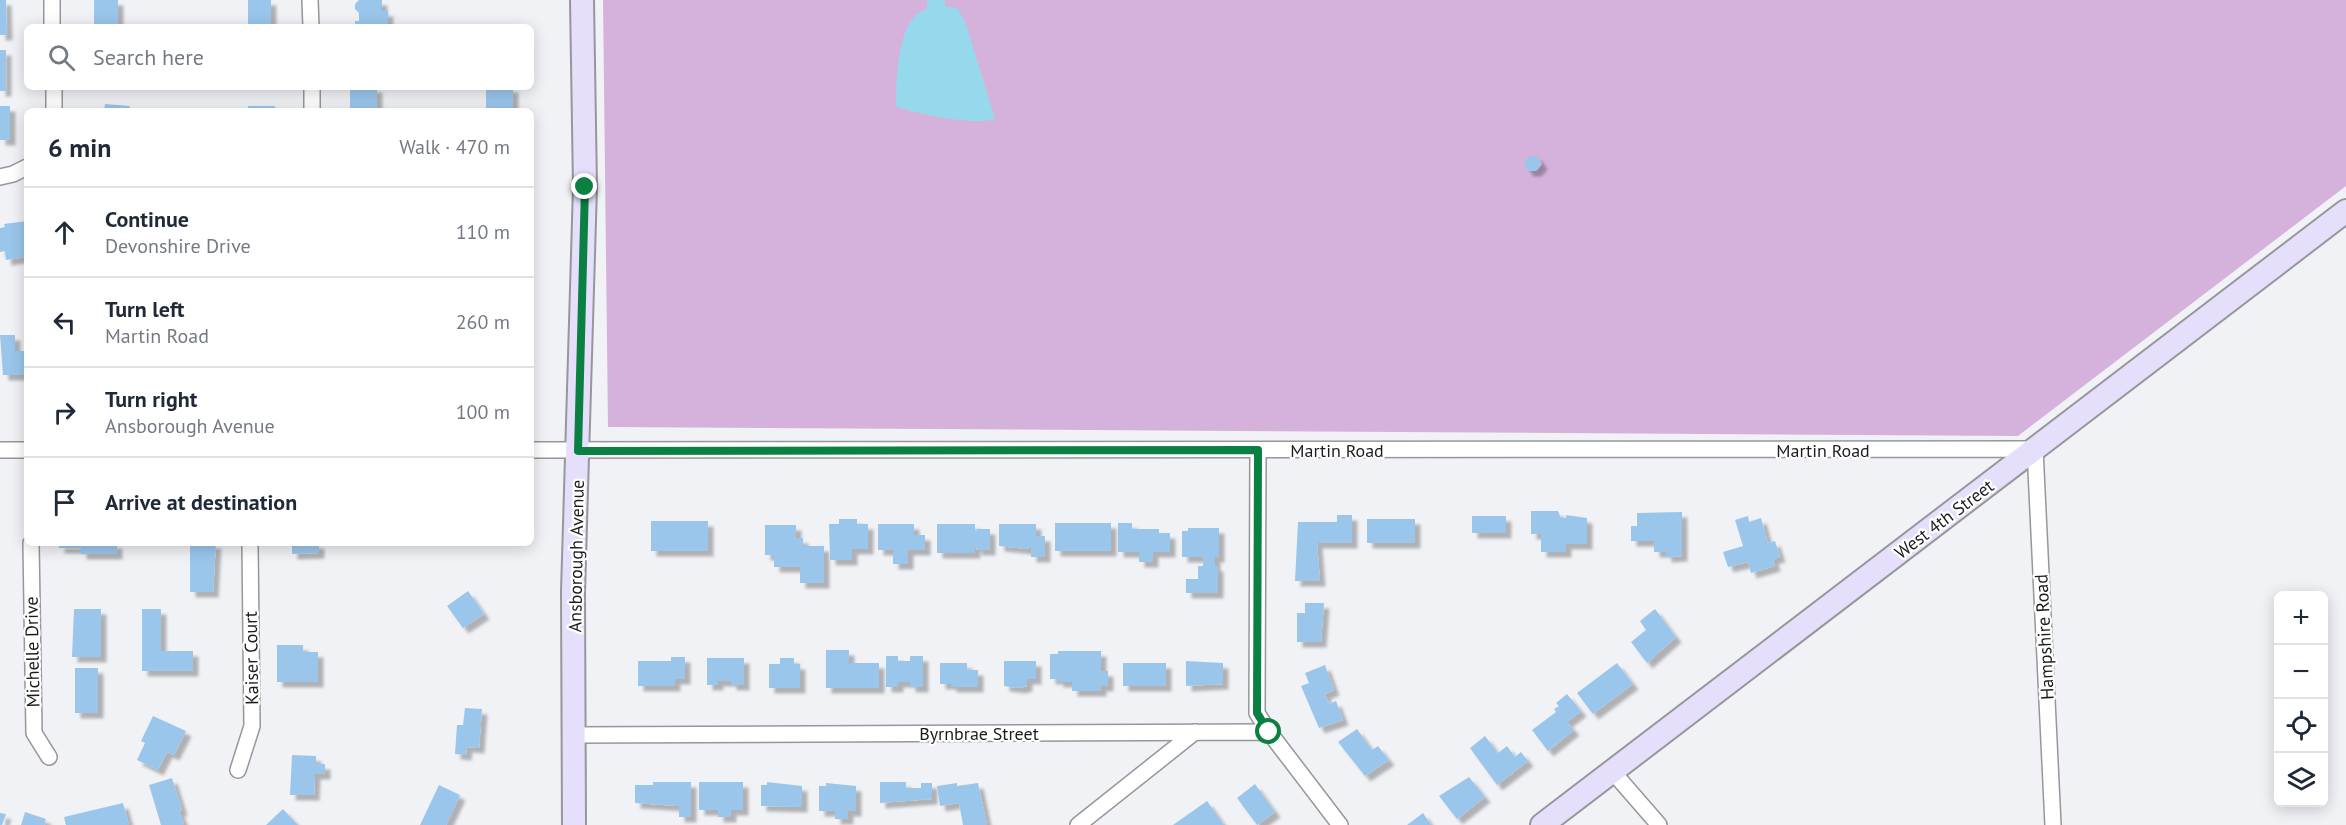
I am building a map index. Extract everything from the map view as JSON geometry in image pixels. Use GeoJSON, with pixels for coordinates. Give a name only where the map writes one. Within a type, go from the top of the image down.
{"type":"FeatureCollection","features":[{"type":"Feature","properties":{"kind":"main road","name":"Ansborough Avenue"},"geometry":{"type":"LineString","coordinates":[[574,825],[573,592],[585,187],[582,0]]}},
{"type":"Feature","properties":{"kind":"main road","name":"West 4th Street"},"geometry":{"type":"LineString","coordinates":[[1542,825],[2346,211]]}},
{"type":"Feature","properties":{"kind":"street"},"geometry":{"type":"LineString","coordinates":[[52,0],[52,24]]}},
{"type":"Feature","properties":{"kind":"street"},"geometry":{"type":"LineString","coordinates":[[310,0],[311,24]]}},
{"type":"Feature","properties":{"kind":"street"},"geometry":{"type":"LineString","coordinates":[[54,90],[54,108]]}},
{"type":"Feature","properties":{"kind":"street"},"geometry":{"type":"LineString","coordinates":[[312,90],[312,108]]}},
{"type":"Feature","properties":{"kind":"street"},"geometry":{"type":"LineString","coordinates":[[0,177],[24,168]]}},
{"type":"Feature","properties":{"kind":"street","name":"Martin Road"},"geometry":{"type":"LineString","coordinates":[[534,450],[2035,449]]}},
{"type":"Feature","properties":{"kind":"street","name":"Hampshire Road"},"geometry":{"type":"LineString","coordinates":[[2035,449],[2052,825]]}},
{"type":"Feature","properties":{"kind":"street"},"geometry":{"type":"LineString","coordinates":[[0,450],[24,450]]}},
{"type":"Feature","properties":{"kind":"street"},"geometry":{"type":"LineString","coordinates":[[1258,450],[1257,713],[1340,825]]}},
{"type":"Feature","properties":{"kind":"street","name":"Michelle Drive"},"geometry":{"type":"LineString","coordinates":[[31,546],[34,733],[49,757]]}},
{"type":"Feature","properties":{"kind":"street","name":"Kaiser Court"},"geometry":{"type":"LineString","coordinates":[[238,770],[252,726],[250,546]]}},
{"type":"Feature","properties":{"kind":"street"},"geometry":{"type":"LineString","coordinates":[[1078,825],[1195,732]]}},
{"type":"Feature","properties":{"kind":"street","name":"Byrnbrae Street"},"geometry":{"type":"LineString","coordinates":[[573,735],[1269,732]]}},
{"type":"Feature","properties":{"kind":"street"},"geometry":{"type":"LineString","coordinates":[[1613,772],[1659,825]]}},
{"type":"Feature","properties":{"kind":"shaded area"},"geometry":{"type":"Polygon","coordinates":[[[603,0],[2346,0],[2346,186],[2018,436],[608,427],[603,0]]]}},
{"type":"Feature","properties":{"kind":"water"},"geometry":{"type":"Polygon","coordinates":[[[936,5],[957,8],[965,21],[995,119],[975,121],[946,118],[896,106],[896,84],[904,34],[915,16],[936,5]]]}},
{"type":"Feature","properties":{"kind":"building"},"geometry":{"type":"Polygon","coordinates":[[[0,0],[6,0],[7,35],[0,35],[0,0]]]}},
{"type":"Feature","properties":{"kind":"building"},"geometry":{"type":"Polygon","coordinates":[[[94,0],[118,0],[118,24],[94,24],[94,0]]]}},
{"type":"Feature","properties":{"kind":"building"},"geometry":{"type":"Polygon","coordinates":[[[248,0],[271,0],[271,24],[248,24],[248,0]]]}},
{"type":"Feature","properties":{"kind":"building"},"geometry":{"type":"Polygon","coordinates":[[[359,0],[382,0],[382,11],[388,11],[388,24],[355,24],[355,21],[359,21],[359,13],[355,9],[355,4],[359,0]]]}},
{"type":"Feature","properties":{"kind":"building"},"geometry":{"type":"Polygon","coordinates":[[[0,50],[6,50],[6,91],[0,91],[0,50]]]}},
{"type":"Feature","properties":{"kind":"building"},"geometry":{"type":"Polygon","coordinates":[[[350,90],[377,90],[377,108],[350,108],[350,90]]]}},
{"type":"Feature","properties":{"kind":"building"},"geometry":{"type":"Polygon","coordinates":[[[486,90],[513,90],[513,108],[486,108],[486,90]]]}},
{"type":"Feature","properties":{"kind":"building"},"geometry":{"type":"Polygon","coordinates":[[[105,104],[130,106],[130,108],[104,108],[105,104]]]}},
{"type":"Feature","properties":{"kind":"building"},"geometry":{"type":"Polygon","coordinates":[[[0,106],[10,106],[10,140],[0,140],[0,106]]]}},
{"type":"Feature","properties":{"kind":"building"},"geometry":{"type":"Polygon","coordinates":[[[248,106],[275,106],[275,108],[248,108],[248,106]]]}},
{"type":"Feature","properties":{"kind":"building"},"geometry":{"type":"Polygon","coordinates":[[[1529,156],[1537,156],[1542,164],[1536,171],[1528,171],[1524,164],[1529,156]]]}},
{"type":"Feature","properties":{"kind":"building"},"geometry":{"type":"Polygon","coordinates":[[[24,221],[24,257],[6,260],[5,251],[0,252],[0,228],[5,227],[4,224],[24,221]]]}},
{"type":"Feature","properties":{"kind":"building"},"geometry":{"type":"Polygon","coordinates":[[[0,335],[15,335],[15,351],[24,351],[24,375],[3,375],[0,335]]]}},
{"type":"Feature","properties":{"kind":"building"},"geometry":{"type":"Polygon","coordinates":[[[1531,511],[1558,511],[1561,518],[1566,518],[1566,515],[1587,518],[1587,544],[1566,544],[1566,552],[1541,552],[1541,534],[1531,534],[1531,511]]]}},
{"type":"Feature","properties":{"kind":"building"},"geometry":{"type":"Polygon","coordinates":[[[1682,512],[1682,556],[1666,557],[1666,552],[1654,552],[1654,541],[1631,541],[1631,526],[1637,526],[1637,513],[1682,512]]]}},
{"type":"Feature","properties":{"kind":"building"},"geometry":{"type":"Polygon","coordinates":[[[1337,515],[1352,515],[1352,543],[1317,543],[1320,581],[1295,581],[1298,522],[1337,522],[1337,515]]]}},
{"type":"Feature","properties":{"kind":"building"},"geometry":{"type":"Polygon","coordinates":[[[1472,516],[1506,516],[1506,533],[1472,533],[1472,516]]]}},
{"type":"Feature","properties":{"kind":"building"},"geometry":{"type":"Polygon","coordinates":[[[1748,516],[1749,522],[1761,518],[1768,543],[1775,541],[1780,557],[1773,559],[1775,566],[1751,573],[1748,562],[1728,567],[1723,552],[1743,546],[1735,520],[1748,516]]]}},
{"type":"Feature","properties":{"kind":"building"},"geometry":{"type":"Polygon","coordinates":[[[839,519],[857,519],[857,524],[868,524],[868,549],[852,549],[852,560],[830,560],[829,524],[839,524],[839,519]]]}},
{"type":"Feature","properties":{"kind":"building"},"geometry":{"type":"Polygon","coordinates":[[[1367,519],[1415,519],[1415,543],[1367,543],[1367,519]]]}},
{"type":"Feature","properties":{"kind":"building"},"geometry":{"type":"Polygon","coordinates":[[[651,521],[708,521],[708,551],[651,551],[651,521]]]}},
{"type":"Feature","properties":{"kind":"building"},"geometry":{"type":"Polygon","coordinates":[[[1055,523],[1111,523],[1111,551],[1055,551],[1055,523]]]}},
{"type":"Feature","properties":{"kind":"building"},"geometry":{"type":"Polygon","coordinates":[[[1118,523],[1132,523],[1132,529],[1159,529],[1159,533],[1170,533],[1170,552],[1153,552],[1153,562],[1139,562],[1139,552],[1118,552],[1118,523]]]}},
{"type":"Feature","properties":{"kind":"building"},"geometry":{"type":"Polygon","coordinates":[[[878,524],[914,524],[914,535],[925,535],[925,550],[908,550],[908,564],[893,564],[893,550],[878,550],[878,524]]]}},
{"type":"Feature","properties":{"kind":"building"},"geometry":{"type":"Polygon","coordinates":[[[937,524],[975,524],[975,534],[977,529],[990,529],[990,550],[977,550],[975,544],[975,553],[937,553],[937,524]]]}},
{"type":"Feature","properties":{"kind":"building"},"geometry":{"type":"Polygon","coordinates":[[[999,524],[1036,524],[1036,536],[1045,536],[1045,557],[1031,557],[1031,546],[1027,549],[999,546],[999,524]]]}},
{"type":"Feature","properties":{"kind":"building"},"geometry":{"type":"Polygon","coordinates":[[[765,525],[796,525],[796,538],[803,538],[803,546],[824,546],[824,583],[800,583],[800,567],[774,567],[774,555],[765,555],[765,525]]]}},
{"type":"Feature","properties":{"kind":"building"},"geometry":{"type":"Polygon","coordinates":[[[1188,528],[1219,528],[1219,557],[1215,557],[1215,566],[1218,566],[1218,593],[1186,593],[1186,579],[1198,579],[1198,566],[1203,566],[1203,557],[1182,557],[1182,531],[1188,531],[1188,528]]]}},
{"type":"Feature","properties":{"kind":"building"},"geometry":{"type":"Polygon","coordinates":[[[59,546],[117,546],[117,554],[81,554],[81,548],[59,548],[59,546]]]}},
{"type":"Feature","properties":{"kind":"building"},"geometry":{"type":"Polygon","coordinates":[[[190,546],[216,546],[213,592],[190,592],[190,546]]]}},
{"type":"Feature","properties":{"kind":"building"},"geometry":{"type":"Polygon","coordinates":[[[292,546],[319,546],[319,553],[292,554],[292,546]]]}},
{"type":"Feature","properties":{"kind":"building"},"geometry":{"type":"Polygon","coordinates":[[[468,591],[484,614],[463,628],[447,606],[468,591]]]}},
{"type":"Feature","properties":{"kind":"building"},"geometry":{"type":"Polygon","coordinates":[[[1305,603],[1324,603],[1321,642],[1297,642],[1297,613],[1305,613],[1305,603]]]}},
{"type":"Feature","properties":{"kind":"building"},"geometry":{"type":"Polygon","coordinates":[[[74,609],[101,609],[101,657],[72,657],[74,609]]]}},
{"type":"Feature","properties":{"kind":"building"},"geometry":{"type":"Polygon","coordinates":[[[142,609],[161,609],[161,651],[193,651],[193,671],[142,671],[142,609]]]}},
{"type":"Feature","properties":{"kind":"building"},"geometry":{"type":"Polygon","coordinates":[[[1655,609],[1676,637],[1647,663],[1631,642],[1646,630],[1640,621],[1655,609]]]}},
{"type":"Feature","properties":{"kind":"building"},"geometry":{"type":"Polygon","coordinates":[[[277,645],[303,645],[303,652],[318,652],[318,682],[277,682],[277,645]]]}},
{"type":"Feature","properties":{"kind":"building"},"geometry":{"type":"Polygon","coordinates":[[[826,650],[849,650],[849,663],[879,663],[879,688],[826,688],[826,650]]]}},
{"type":"Feature","properties":{"kind":"building"},"geometry":{"type":"Polygon","coordinates":[[[1058,651],[1101,651],[1101,671],[1108,671],[1108,686],[1101,686],[1101,691],[1072,691],[1072,682],[1058,682],[1058,679],[1050,679],[1050,654],[1058,654],[1058,651]]]}},
{"type":"Feature","properties":{"kind":"building"},"geometry":{"type":"Polygon","coordinates":[[[886,656],[898,656],[898,661],[910,661],[910,656],[923,656],[923,687],[910,687],[910,682],[898,682],[898,687],[886,687],[886,656]]]}},
{"type":"Feature","properties":{"kind":"building"},"geometry":{"type":"Polygon","coordinates":[[[671,657],[685,657],[685,679],[675,679],[675,686],[638,686],[638,661],[671,661],[671,657]]]}},
{"type":"Feature","properties":{"kind":"building"},"geometry":{"type":"Polygon","coordinates":[[[707,658],[744,658],[744,685],[731,685],[731,681],[718,681],[718,685],[707,685],[707,658]]]}},
{"type":"Feature","properties":{"kind":"building"},"geometry":{"type":"Polygon","coordinates":[[[780,658],[794,658],[794,664],[800,664],[800,688],[769,688],[769,664],[780,664],[780,658]]]}},
{"type":"Feature","properties":{"kind":"building"},"geometry":{"type":"Polygon","coordinates":[[[1004,661],[1036,661],[1036,679],[1027,679],[1027,686],[1020,688],[1004,686],[1004,661]]]}},
{"type":"Feature","properties":{"kind":"building"},"geometry":{"type":"Polygon","coordinates":[[[1186,661],[1223,663],[1223,684],[1186,686],[1186,661]]]}},
{"type":"Feature","properties":{"kind":"building"},"geometry":{"type":"Polygon","coordinates":[[[940,663],[967,663],[967,670],[978,670],[978,687],[951,687],[951,684],[940,684],[940,663]]]}},
{"type":"Feature","properties":{"kind":"building"},"geometry":{"type":"Polygon","coordinates":[[[1123,663],[1166,663],[1166,686],[1123,686],[1123,663]]]}},
{"type":"Feature","properties":{"kind":"building"},"geometry":{"type":"Polygon","coordinates":[[[1617,663],[1633,684],[1593,714],[1577,693],[1617,663]]]}},
{"type":"Feature","properties":{"kind":"building"},"geometry":{"type":"Polygon","coordinates":[[[1325,665],[1334,690],[1325,694],[1329,704],[1336,701],[1343,720],[1319,728],[1301,686],[1309,683],[1305,673],[1325,665]]]}},
{"type":"Feature","properties":{"kind":"building"},"geometry":{"type":"Polygon","coordinates":[[[75,668],[98,668],[98,713],[75,713],[75,668]]]}},
{"type":"Feature","properties":{"kind":"building"},"geometry":{"type":"Polygon","coordinates":[[[1567,694],[1581,711],[1567,722],[1574,730],[1548,751],[1532,730],[1556,712],[1554,709],[1559,706],[1556,703],[1567,694]]]}},
{"type":"Feature","properties":{"kind":"building"},"geometry":{"type":"Polygon","coordinates":[[[465,708],[482,709],[479,748],[467,747],[466,755],[455,754],[457,725],[463,725],[465,708]]]}},
{"type":"Feature","properties":{"kind":"building"},"geometry":{"type":"Polygon","coordinates":[[[153,716],[186,731],[174,755],[167,752],[158,770],[137,760],[145,743],[141,741],[153,716]]]}},
{"type":"Feature","properties":{"kind":"building"},"geometry":{"type":"Polygon","coordinates":[[[1357,729],[1372,750],[1378,746],[1389,760],[1365,776],[1338,742],[1357,729]]]}},
{"type":"Feature","properties":{"kind":"building"},"geometry":{"type":"Polygon","coordinates":[[[1485,736],[1498,753],[1507,746],[1515,757],[1521,752],[1528,761],[1497,785],[1470,748],[1485,736]]]}},
{"type":"Feature","properties":{"kind":"building"},"geometry":{"type":"Polygon","coordinates":[[[292,755],[316,756],[316,764],[325,764],[325,774],[315,774],[314,795],[290,795],[292,755]]]}},
{"type":"Feature","properties":{"kind":"building"},"geometry":{"type":"Polygon","coordinates":[[[1469,777],[1485,797],[1457,819],[1439,796],[1469,777]]]}},
{"type":"Feature","properties":{"kind":"building"},"geometry":{"type":"Polygon","coordinates":[[[172,778],[184,825],[161,825],[149,785],[172,778]]]}},
{"type":"Feature","properties":{"kind":"building"},"geometry":{"type":"Polygon","coordinates":[[[653,782],[691,782],[691,817],[679,817],[679,806],[635,803],[635,785],[653,785],[653,782]]]}},
{"type":"Feature","properties":{"kind":"building"},"geometry":{"type":"Polygon","coordinates":[[[699,782],[743,782],[743,810],[731,810],[731,817],[718,817],[718,810],[699,810],[699,782]]]}},
{"type":"Feature","properties":{"kind":"building"},"geometry":{"type":"Polygon","coordinates":[[[767,782],[802,786],[802,807],[761,806],[761,785],[767,785],[767,782]]]}},
{"type":"Feature","properties":{"kind":"building"},"geometry":{"type":"Polygon","coordinates":[[[880,782],[906,782],[906,788],[921,788],[921,783],[932,783],[932,799],[880,803],[880,782]]]}},
{"type":"Feature","properties":{"kind":"building"},"geometry":{"type":"Polygon","coordinates":[[[826,783],[856,786],[856,811],[848,811],[848,819],[835,819],[835,811],[819,811],[819,786],[826,786],[826,783]]]}},
{"type":"Feature","properties":{"kind":"building"},"geometry":{"type":"Polygon","coordinates":[[[957,783],[957,786],[978,783],[987,825],[963,825],[959,803],[940,806],[937,786],[957,783]]]}},
{"type":"Feature","properties":{"kind":"building"},"geometry":{"type":"Polygon","coordinates":[[[1255,784],[1275,812],[1257,825],[1237,798],[1255,784]]]}},
{"type":"Feature","properties":{"kind":"building"},"geometry":{"type":"Polygon","coordinates":[[[439,785],[460,795],[446,825],[420,825],[439,785]]]}},
{"type":"Feature","properties":{"kind":"building"},"geometry":{"type":"Polygon","coordinates":[[[1207,801],[1224,825],[1173,825],[1207,801]]]}},
{"type":"Feature","properties":{"kind":"building"},"geometry":{"type":"Polygon","coordinates":[[[123,803],[129,825],[66,825],[64,817],[123,803]]]}},
{"type":"Feature","properties":{"kind":"building"},"geometry":{"type":"Polygon","coordinates":[[[283,809],[298,825],[266,825],[283,809]]]}},
{"type":"Feature","properties":{"kind":"building"},"geometry":{"type":"Polygon","coordinates":[[[25,812],[46,819],[44,825],[21,825],[25,812]]]}},
{"type":"Feature","properties":{"kind":"building"},"geometry":{"type":"Polygon","coordinates":[[[0,813],[6,814],[2,825],[0,825],[0,813]]]}},
{"type":"Feature","properties":{"kind":"building"},"geometry":{"type":"Polygon","coordinates":[[[1423,813],[1431,825],[1407,825],[1423,813]]]}},
{"type":"Feature","properties":{"kind":"waterway"},"geometry":{"type":"LineString","coordinates":[[936,0],[936,5]]}},
{"type":"Feature","properties":{"kind":"route"},"geometry":{"type":"LineString","coordinates":[[585,187],[578,451],[1258,450],[1257,713],[1269,732]]}}]}
